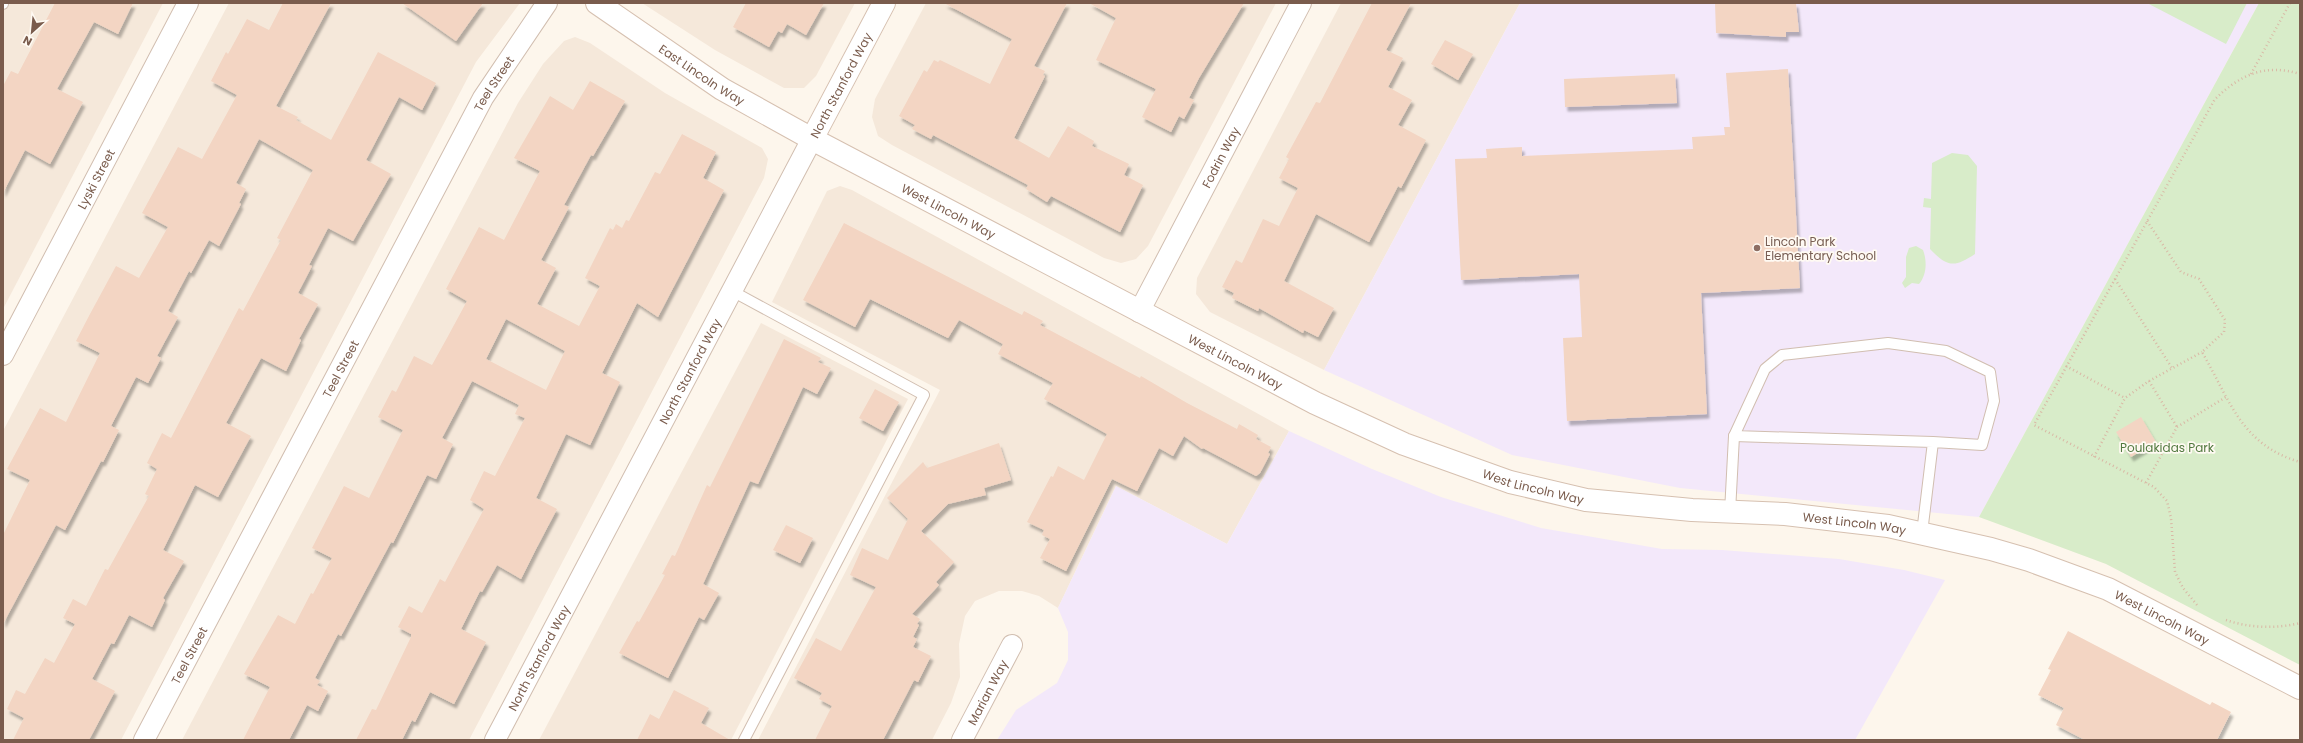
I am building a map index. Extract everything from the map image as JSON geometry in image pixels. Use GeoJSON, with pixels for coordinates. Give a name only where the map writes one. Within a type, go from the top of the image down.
{"type":"FeatureCollection","features":[{"type":"Feature","properties":{"kind":"street","name":"Lyski Street"},"geometry":{"type":"LineString","coordinates":[[3,355],[188,3]]}},
{"type":"Feature","properties":{"kind":"street","name":"Teel Street"},"geometry":{"type":"LineString","coordinates":[[144,740],[482,98],[547,3]]}},
{"type":"Feature","properties":{"kind":"street","name":"East Lincoln Way"},"geometry":{"type":"LineString","coordinates":[[597,3],[722,89],[812,139]]}},
{"type":"Feature","properties":{"kind":"street","name":"North Stanford Way"},"geometry":{"type":"LineString","coordinates":[[495,740],[884,3]]}},
{"type":"Feature","properties":{"kind":"street","name":"Fodrin Way"},"geometry":{"type":"LineString","coordinates":[[1139,312],[1301,3]]}},
{"type":"Feature","properties":{"kind":"street","name":"West Lincoln Way"},"geometry":{"type":"LineString","coordinates":[[812,139],[1314,404],[1404,444],[1477,472],[1548,492],[1586,500],[1652,507],[1785,514],[1888,526],[2029,560],[2108,589],[2300,688]]}},
{"type":"Feature","properties":{"kind":"street","name":"Marian Way"},"geometry":{"type":"LineString","coordinates":[[962,740],[1012,645]]}},
{"type":"Feature","properties":{"kind":"lane"},"geometry":{"type":"LineString","coordinates":[[732,291],[924,395],[744,740]]}},
{"type":"Feature","properties":{"kind":"lane"},"geometry":{"type":"LineString","coordinates":[[1730,512],[1734,436],[1765,369],[1782,355],[1888,343],[1946,351],[1990,372],[1994,401],[1982,445],[1933,442],[1734,436]]}},
{"type":"Feature","properties":{"kind":"lane"},"geometry":{"type":"LineString","coordinates":[[1922,533],[1933,442]]}},
{"type":"Feature","properties":{"kind":"path"},"geometry":{"type":"LineString","coordinates":[[2251,74],[2290,3]]}},
{"type":"Feature","properties":{"kind":"path"},"geometry":{"type":"LineString","coordinates":[[2200,606],[2194,603],[2183,588],[2175,572],[2171,518],[2167,501],[2154,487],[2034,426],[2215,99],[2231,83],[2251,74],[2268,70],[2289,71],[2300,74]]}},
{"type":"Feature","properties":{"kind":"path"},"geometry":{"type":"LineString","coordinates":[[2094,457],[2125,398],[2149,381],[2202,352],[2224,332],[2225,320],[2199,279],[2181,272],[2147,221]]}},
{"type":"Feature","properties":{"kind":"path"},"geometry":{"type":"LineString","coordinates":[[2115,279],[2172,368]]}},
{"type":"Feature","properties":{"kind":"path"},"geometry":{"type":"LineString","coordinates":[[2202,352],[2226,397],[2248,432],[2263,446],[2282,457],[2300,462]]}},
{"type":"Feature","properties":{"kind":"path"},"geometry":{"type":"LineString","coordinates":[[2066,366],[2125,398]]}},
{"type":"Feature","properties":{"kind":"path"},"geometry":{"type":"LineString","coordinates":[[2149,381],[2177,427]]}},
{"type":"Feature","properties":{"kind":"path"},"geometry":{"type":"LineString","coordinates":[[2146,483],[2177,427],[2226,397]]}},
{"type":"Feature","properties":{"kind":"path"},"geometry":{"type":"LineString","coordinates":[[2221,618],[2236,624],[2266,627],[2300,623]]}},
{"type":"Feature","properties":{"kind":"shaded area"},"geometry":{"type":"Polygon","coordinates":[[[3,3],[163,3],[3,309],[3,3]]]}},
{"type":"Feature","properties":{"kind":"shaded area"},"geometry":{"type":"Polygon","coordinates":[[[229,3],[520,3],[476,62],[121,740],[3,740],[3,431],[229,3]]]}},
{"type":"Feature","properties":{"kind":"shaded area"},"geometry":{"type":"Polygon","coordinates":[[[642,3],[855,3],[816,76],[804,88],[784,88],[715,50],[642,3]]]}},
{"type":"Feature","properties":{"kind":"shaded area"},"geometry":{"type":"Polygon","coordinates":[[[926,3],[1276,3],[1148,246],[1136,259],[1121,263],[1104,258],[892,145],[878,136],[872,117],[875,99],[926,3]]]}},
{"type":"Feature","properties":{"kind":"shaded area"},"geometry":{"type":"Polygon","coordinates":[[[1341,3],[1520,3],[1324,370],[1210,312],[1196,294],[1197,278],[1341,3]]]}},
{"type":"Feature","properties":{"kind":"shaded area","name":"Lincoln Park Elementary School"},"geometry":{"type":"Polygon","coordinates":[[[1520,3],[2259,3],[1979,517],[1680,488],[1512,455],[1324,370],[1520,3]]]}},
{"type":"Feature","properties":{"kind":"shaded area"},"geometry":{"type":"Polygon","coordinates":[[[575,37],[590,43],[665,93],[762,148],[768,159],[764,178],[469,740],[182,740],[518,103],[543,64],[564,41],[575,37]]]}},
{"type":"Feature","properties":{"kind":"shaded area"},"geometry":{"type":"Polygon","coordinates":[[[840,186],[852,190],[1289,431],[1227,544],[1116,486],[1058,608],[1039,596],[1022,591],[999,591],[975,601],[965,616],[959,644],[960,677],[951,703],[932,740],[758,740],[940,390],[772,302],[827,191],[840,186]]]}},
{"type":"Feature","properties":{"kind":"shaded area"},"geometry":{"type":"Polygon","coordinates":[[[761,323],[908,399],[731,740],[539,740],[761,323]]]}},
{"type":"Feature","properties":{"kind":"shaded area"},"geometry":{"type":"Polygon","coordinates":[[[1289,431],[1372,469],[1441,497],[1541,528],[1662,549],[1722,550],[1839,559],[1904,570],[1945,580],[1855,740],[997,740],[1016,710],[1057,683],[1068,660],[1068,632],[1058,608],[1116,486],[1227,544],[1289,431]]]}},
{"type":"Feature","properties":{"kind":"green space"},"geometry":{"type":"Polygon","coordinates":[[[2147,3],[2247,3],[2226,44],[2147,3]]]}},
{"type":"Feature","properties":{"kind":"green space","name":"Poulakidas Park"},"geometry":{"type":"Polygon","coordinates":[[[2259,3],[2300,3],[2300,665],[2106,564],[1979,517],[2259,3]]]}},
{"type":"Feature","properties":{"kind":"green space"},"geometry":{"type":"Polygon","coordinates":[[[1952,153],[1968,155],[1977,166],[1975,254],[1962,261],[1952,264],[1942,260],[1930,249],[1931,208],[1923,207],[1924,198],[1931,199],[1932,163],[1952,153]]]}},
{"type":"Feature","properties":{"kind":"green space"},"geometry":{"type":"Polygon","coordinates":[[[1916,246],[1923,250],[1926,263],[1924,276],[1919,284],[1912,283],[1905,288],[1902,283],[1906,277],[1906,257],[1909,248],[1916,246]]]}},
{"type":"Feature","properties":{"kind":"building"},"geometry":{"type":"Polygon","coordinates":[[[55,3],[133,3],[118,34],[94,22],[57,89],[83,102],[50,164],[25,150],[3,193],[3,86],[11,71],[18,74],[55,3]]]}},
{"type":"Feature","properties":{"kind":"building"},"geometry":{"type":"Polygon","coordinates":[[[283,3],[331,3],[276,106],[298,117],[296,120],[331,140],[378,52],[436,83],[422,110],[399,97],[366,160],[391,174],[353,241],[328,228],[309,265],[312,266],[298,293],[318,304],[299,339],[301,340],[286,371],[261,358],[226,423],[251,436],[218,497],[195,485],[163,550],[184,561],[163,598],[165,600],[152,627],[129,615],[114,644],[111,643],[92,679],[115,691],[89,740],[13,740],[24,718],[7,709],[16,690],[25,694],[45,658],[54,663],[75,624],[63,618],[73,599],[86,606],[105,569],[108,570],[149,496],[145,494],[157,469],[147,463],[162,433],[171,438],[239,308],[243,311],[281,240],[277,238],[313,170],[259,139],[236,183],[246,189],[239,203],[241,204],[219,246],[209,240],[191,273],[189,271],[168,311],[178,317],[157,356],[161,358],[148,383],[136,377],[111,426],[119,430],[103,462],[101,461],[65,530],[56,525],[3,624],[3,535],[30,480],[7,469],[40,408],[66,422],[100,353],[76,341],[90,314],[116,266],[139,278],[168,227],[142,213],[178,147],[202,159],[237,95],[211,81],[226,52],[228,54],[247,19],[269,30],[283,3]]]}},
{"type":"Feature","properties":{"kind":"building"},"geometry":{"type":"Polygon","coordinates":[[[402,3],[483,3],[456,41],[402,3]]]}},
{"type":"Feature","properties":{"kind":"building"},"geometry":{"type":"Polygon","coordinates":[[[746,3],[824,3],[806,35],[787,24],[782,33],[778,31],[769,47],[733,27],[746,3]]]}},
{"type":"Feature","properties":{"kind":"building"},"geometry":{"type":"Polygon","coordinates":[[[944,3],[1067,3],[1034,66],[1045,71],[1043,75],[1045,76],[1014,138],[1049,158],[1068,126],[1094,141],[1092,146],[1129,164],[1124,175],[1143,185],[1120,232],[1051,196],[1047,202],[1026,189],[1028,185],[933,135],[931,139],[912,129],[915,125],[899,116],[924,70],[927,72],[934,60],[938,62],[940,60],[990,84],[1012,39],[944,3]]]}},
{"type":"Feature","properties":{"kind":"building"},"geometry":{"type":"Polygon","coordinates":[[[1089,3],[1244,3],[1199,78],[1189,98],[1194,100],[1184,119],[1179,116],[1171,132],[1142,117],[1156,89],[1096,60],[1116,18],[1089,3]]]}},
{"type":"Feature","properties":{"kind":"building"},"geometry":{"type":"Polygon","coordinates":[[[1372,3],[1411,3],[1386,50],[1403,58],[1388,87],[1412,100],[1398,125],[1426,140],[1401,188],[1398,186],[1369,242],[1316,214],[1284,281],[1334,308],[1318,337],[1304,330],[1303,333],[1259,308],[1258,311],[1232,298],[1234,293],[1222,287],[1236,260],[1242,263],[1263,219],[1279,226],[1298,188],[1279,178],[1289,159],[1286,157],[1316,102],[1320,103],[1372,3]]]}},
{"type":"Feature","properties":{"kind":"building"},"geometry":{"type":"Polygon","coordinates":[[[1715,3],[1796,3],[1799,32],[1786,32],[1786,37],[1716,33],[1715,3]]]}},
{"type":"Feature","properties":{"kind":"building"},"geometry":{"type":"Polygon","coordinates":[[[1445,40],[1473,54],[1458,80],[1431,64],[1445,40]]]}},
{"type":"Feature","properties":{"kind":"building"},"geometry":{"type":"Polygon","coordinates":[[[1788,69],[1800,288],[1701,293],[1707,414],[1567,421],[1563,338],[1582,337],[1579,274],[1461,280],[1455,159],[1487,158],[1486,149],[1522,147],[1522,156],[1693,149],[1692,137],[1725,135],[1724,127],[1730,127],[1726,73],[1788,69]]]}},
{"type":"Feature","properties":{"kind":"building"},"geometry":{"type":"Polygon","coordinates":[[[1675,74],[1677,103],[1565,107],[1564,79],[1675,74]]]}},
{"type":"Feature","properties":{"kind":"building"},"geometry":{"type":"Polygon","coordinates":[[[590,81],[625,101],[593,156],[591,155],[564,205],[569,207],[541,260],[556,268],[537,304],[579,326],[600,286],[585,278],[610,228],[613,230],[616,224],[622,228],[626,220],[629,221],[655,172],[660,174],[682,134],[716,152],[703,178],[724,190],[658,317],[637,303],[602,373],[620,382],[590,445],[566,434],[536,498],[557,509],[521,579],[497,565],[482,592],[480,591],[461,629],[486,642],[454,704],[430,692],[415,722],[412,720],[402,740],[356,740],[372,709],[376,710],[411,637],[411,634],[398,627],[409,606],[422,613],[440,579],[445,582],[484,509],[470,500],[484,471],[495,476],[525,418],[515,414],[519,405],[472,381],[442,438],[453,444],[436,479],[427,475],[393,543],[391,542],[341,636],[338,634],[315,678],[320,681],[317,685],[328,691],[318,711],[307,705],[289,740],[243,740],[270,687],[244,674],[278,615],[295,624],[311,593],[313,594],[332,558],[312,548],[344,486],[369,498],[403,430],[378,417],[392,390],[396,392],[414,356],[432,365],[467,301],[446,289],[479,227],[504,240],[540,171],[514,158],[550,96],[573,110],[590,81]],[[506,319],[486,359],[546,390],[565,351],[506,319]]]}},
{"type":"Feature","properties":{"kind":"building"},"geometry":{"type":"Polygon","coordinates":[[[844,223],[1022,315],[1024,311],[1043,321],[1040,325],[1140,378],[1141,376],[1187,403],[1237,429],[1239,424],[1258,435],[1256,439],[1271,447],[1268,453],[1270,454],[1260,473],[1256,476],[1203,448],[1202,449],[1184,436],[1173,456],[1159,448],[1137,491],[1112,479],[1066,571],[1040,558],[1050,539],[1042,535],[1044,530],[1027,522],[1051,476],[1053,477],[1058,466],[1084,480],[1107,434],[1044,399],[1053,383],[998,354],[1003,344],[959,320],[948,338],[870,299],[855,327],[803,300],[844,223]]]}},
{"type":"Feature","properties":{"kind":"building"},"geometry":{"type":"Polygon","coordinates":[[[784,339],[821,358],[818,362],[831,368],[817,394],[803,387],[758,484],[750,481],[703,584],[719,593],[704,620],[699,617],[668,678],[619,653],[637,621],[639,622],[665,575],[662,574],[672,555],[675,556],[707,485],[710,487],[784,339]]]}},
{"type":"Feature","properties":{"kind":"building"},"geometry":{"type":"Polygon","coordinates":[[[875,389],[899,402],[883,431],[859,418],[875,389]]]}},
{"type":"Feature","properties":{"kind":"building"},"geometry":{"type":"Polygon","coordinates":[[[2141,417],[2156,442],[2131,457],[2116,432],[2141,417]]]}},
{"type":"Feature","properties":{"kind":"building"},"geometry":{"type":"Polygon","coordinates":[[[999,443],[1011,480],[984,488],[986,495],[948,504],[921,531],[954,562],[936,582],[939,585],[912,614],[920,619],[917,624],[919,625],[913,637],[917,639],[913,647],[931,656],[918,682],[914,680],[883,740],[815,740],[832,706],[819,699],[822,693],[794,678],[816,638],[841,651],[876,587],[850,575],[862,548],[888,560],[908,519],[887,498],[923,462],[927,468],[999,443]]]}},
{"type":"Feature","properties":{"kind":"building"},"geometry":{"type":"Polygon","coordinates":[[[786,525],[813,538],[800,563],[773,550],[786,525]]]}},
{"type":"Feature","properties":{"kind":"building"},"geometry":{"type":"Polygon","coordinates":[[[2068,631],[2210,705],[2212,702],[2231,712],[2217,740],[2085,740],[2056,725],[2064,708],[2038,695],[2051,670],[2048,669],[2068,631]]]}},
{"type":"Feature","properties":{"kind":"building"},"geometry":{"type":"Polygon","coordinates":[[[674,690],[709,708],[701,723],[730,740],[637,740],[650,714],[659,719],[674,690]]]}},
{"type":"Feature","properties":{"kind":"place","name":"Lincoln Park Elementary School"},"geometry":{"type":"Point","coordinates":[1757,248]}}]}
